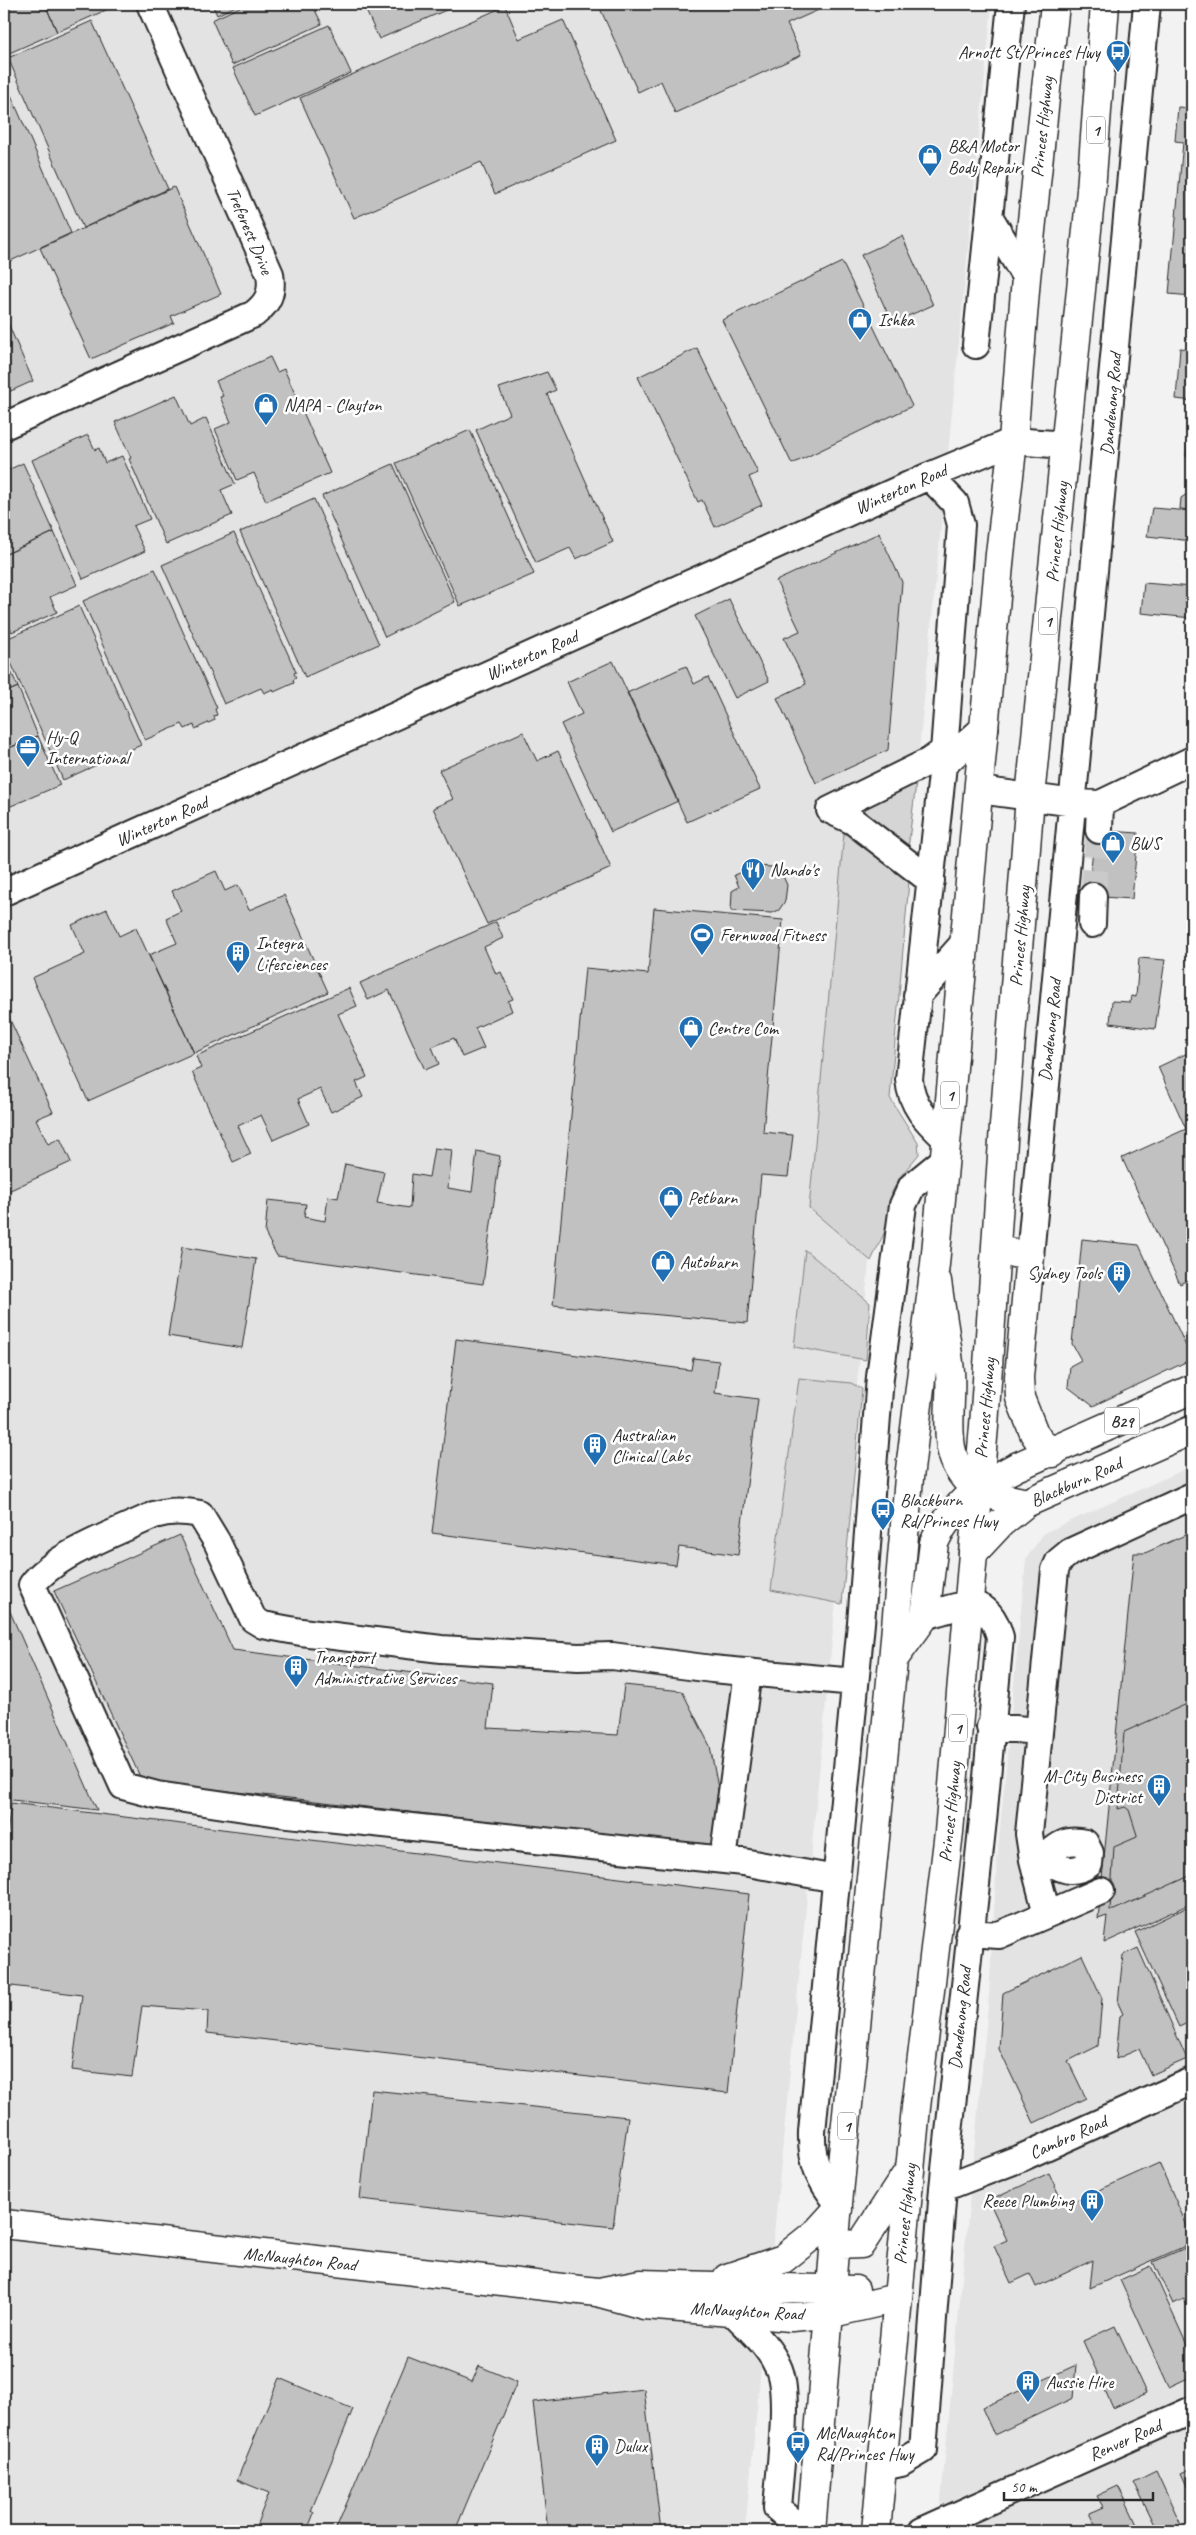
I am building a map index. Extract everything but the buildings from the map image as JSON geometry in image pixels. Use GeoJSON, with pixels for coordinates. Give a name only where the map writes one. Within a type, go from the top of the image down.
{"type":"FeatureCollection","features":[{"type":"Feature","properties":{"kind":"main road","name":"Princes Highway"},"geometry":{"type":"LineString","coordinates":[[811,2531],[838,2206],[893,1661],[911,1456],[935,1264],[1000,554],[1013,441],[1026,278],[1055,4]]}},
{"type":"Feature","properties":{"kind":"main road","name":"Princes Highway"},"geometry":{"type":"LineString","coordinates":[[876,2531],[910,2169],[930,1980],[949,1832],[977,1488],[984,1426],[1007,1091],[1030,798],[1091,190],[1105,4]]}},
{"type":"Feature","properties":{"kind":"main road"},"geometry":{"type":"LineString","coordinates":[[997,1250],[1030,1256],[1019,1377],[1020,1398],[1034,1433],[1040,1442],[1053,1452]]}},
{"type":"Feature","properties":{"kind":"main road"},"geometry":{"type":"LineString","coordinates":[[935,1264],[950,1374],[948,1439],[959,1468],[971,1484],[977,1488],[1026,1504]]}},
{"type":"Feature","properties":{"kind":"main road","name":"Blackburn Road"},"geometry":{"type":"LineString","coordinates":[[924,1616],[934,1543],[939,1532],[957,1507],[977,1488],[1016,1467],[1192,1389]]}},
{"type":"Feature","properties":{"kind":"main road","name":"Blackburn Road"},"geometry":{"type":"LineString","coordinates":[[973,1553],[1002,1523],[1026,1504],[1192,1430]]}},
{"type":"Feature","properties":{"kind":"main road"},"geometry":{"type":"LineString","coordinates":[[893,1661],[924,1616]]}},
{"type":"Feature","properties":{"kind":"main road"},"geometry":{"type":"LineString","coordinates":[[835,2245],[861,2244],[910,2169]]}},
{"type":"Feature","properties":{"kind":"main road"},"geometry":{"type":"LineString","coordinates":[[706,2284],[783,2259],[818,2230],[838,2206]]}},
{"type":"Feature","properties":{"kind":"main road","name":"McNaughton Road"},"geometry":{"type":"LineString","coordinates":[[4,2224],[597,2292],[644,2305],[735,2314],[791,2316],[829,2302],[897,2294]]}},
{"type":"Feature","properties":{"kind":"main road","name":"McNaughton Road"},"geometry":{"type":"LineString","coordinates":[[597,2292],[640,2284],[706,2284],[829,2302]]}},
{"type":"Feature","properties":{"kind":"street","name":"Treforest Drive"},"geometry":{"type":"LineString","coordinates":[[4,426],[254,314],[265,305],[272,289],[270,274],[150,4]]}},
{"type":"Feature","properties":{"kind":"street"},"geometry":{"type":"LineString","coordinates":[[976,345],[1011,4]]}},
{"type":"Feature","properties":{"kind":"street","name":"Dandenong Road"},"geometry":{"type":"LineString","coordinates":[[1030,1256],[1044,1096],[1074,803],[1147,4]]}},
{"type":"Feature","properties":{"kind":"street"},"geometry":{"type":"LineString","coordinates":[[990,218],[1026,278]]}},
{"type":"Feature","properties":{"kind":"street","name":"Winterton Road"},"geometry":{"type":"LineString","coordinates":[[4,892],[929,476],[1013,441],[1066,445]]}},
{"type":"Feature","properties":{"kind":"street"},"geometry":{"type":"LineString","coordinates":[[838,2206],[818,2176],[811,2148],[855,1682],[880,1377],[903,1205],[912,1186],[945,1150],[919,1111],[910,1089],[917,996],[943,758],[962,525],[955,503],[929,476]]}},
{"type":"Feature","properties":{"kind":"street"},"geometry":{"type":"LineString","coordinates":[[931,880],[853,821],[830,810],[928,762],[943,758],[985,728]]}},
{"type":"Feature","properties":{"kind":"street"},"geometry":{"type":"LineString","coordinates":[[979,790],[1030,798],[1100,804],[1192,760]]}},
{"type":"Feature","properties":{"kind":"street"},"geometry":{"type":"LineString","coordinates":[[1099,830],[1100,804]]}},
{"type":"Feature","properties":{"kind":"street"},"geometry":{"type":"LineString","coordinates":[[1092,924],[1093,896]]}},
{"type":"Feature","properties":{"kind":"street"},"geometry":{"type":"LineString","coordinates":[[917,996],[964,943]]}},
{"type":"Feature","properties":{"kind":"street"},"geometry":{"type":"LineString","coordinates":[[1007,1091],[1044,1096]]}},
{"type":"Feature","properties":{"kind":"street"},"geometry":{"type":"LineString","coordinates":[[1048,1914],[1038,1859],[1029,1834],[1055,1570],[1059,1560],[1070,1552],[1192,1496]]}},
{"type":"Feature","properties":{"kind":"street"},"geometry":{"type":"LineString","coordinates":[[836,1879],[722,1860],[279,1813],[157,1795],[123,1786],[32,1585],[38,1577],[57,1562],[154,1515],[170,1510],[180,1511],[200,1514],[217,1542],[253,1620],[263,1625],[301,1632],[441,1649],[578,1657],[612,1656],[855,1682]]}},
{"type":"Feature","properties":{"kind":"street"},"geometry":{"type":"LineString","coordinates":[[924,1616],[969,1604]]}},
{"type":"Feature","properties":{"kind":"street","name":"Dandenong Road"},"geometry":{"type":"LineString","coordinates":[[882,2467],[901,2463],[923,2450],[942,2188],[983,1820],[990,1727],[1000,1637],[990,1613],[980,1606],[969,1604]]}},
{"type":"Feature","properties":{"kind":"street"},"geometry":{"type":"LineString","coordinates":[[722,1860],[748,1672]]}},
{"type":"Feature","properties":{"kind":"street"},"geometry":{"type":"LineString","coordinates":[[990,1727],[1039,1731]]}},
{"type":"Feature","properties":{"kind":"street"},"geometry":{"type":"LineString","coordinates":[[949,1832],[983,1820]]}},
{"type":"Feature","properties":{"kind":"street"},"geometry":{"type":"LineString","coordinates":[[969,1933],[999,1935],[1101,1891]]}},
{"type":"Feature","properties":{"kind":"street"},"geometry":{"type":"LineString","coordinates":[[821,2041],[855,2044]]}},
{"type":"Feature","properties":{"kind":"street","name":"Cambro Road"},"geometry":{"type":"LineString","coordinates":[[942,2188],[1021,2158],[1192,2081]]}},
{"type":"Feature","properties":{"kind":"street"},"geometry":{"type":"LineString","coordinates":[[735,2314],[766,2347],[779,2368],[784,2393],[775,2520],[804,2531]]}},
{"type":"Feature","properties":{"kind":"street","name":"Renver Road"},"geometry":{"type":"LineString","coordinates":[[922,2531],[1192,2410]]}},
{"type":"Feature","properties":{"kind":"shaded area"},"geometry":{"type":"Polygon","coordinates":[[[4,4],[992,4],[745,2531],[4,2531],[4,4]]]}},
{"type":"Feature","properties":{"kind":"shaded area"},"geometry":{"type":"Polygon","coordinates":[[[916,783],[908,848],[856,808],[916,783]]]}},
{"type":"Feature","properties":{"kind":"shaded area"},"geometry":{"type":"Polygon","coordinates":[[[844,833],[871,845],[909,881],[890,1098],[918,1143],[919,1154],[900,1177],[892,1192],[886,1229],[871,1261],[809,1208],[844,833]]]}},
{"type":"Feature","properties":{"kind":"shaded area"},"geometry":{"type":"Polygon","coordinates":[[[805,1250],[870,1303],[866,1360],[794,1347],[805,1250]]]}},
{"type":"Feature","properties":{"kind":"shaded area"},"geometry":{"type":"Polygon","coordinates":[[[799,1378],[851,1383],[862,1389],[842,1604],[771,1590],[799,1378]]]}},
{"type":"Feature","properties":{"kind":"shaded area"},"geometry":{"type":"Polygon","coordinates":[[[1192,1466],[1192,2531],[938,2531],[989,1995],[997,1860],[1026,1559],[1044,1533],[1192,1466]]]}},
{"type":"Feature","properties":{"kind":"tunnel"},"geometry":{"type":"LineString","coordinates":[[1093,896],[1099,830]]}},
{"type":"Feature","properties":{"kind":"place","name":"Arnott St/Princes Hwy"},"geometry":{"type":"Point","coordinates":[1118,73]}},
{"type":"Feature","properties":{"kind":"place","name":"B&A Motor Body Repair"},"geometry":{"type":"Point","coordinates":[930,177]}},
{"type":"Feature","properties":{"kind":"place","name":"Ishka"},"geometry":{"type":"Point","coordinates":[860,341]}},
{"type":"Feature","properties":{"kind":"place","name":"NAPA - Clayton"},"geometry":{"type":"Point","coordinates":[266,426]}},
{"type":"Feature","properties":{"kind":"place","name":"Hy-Q International"},"geometry":{"type":"Point","coordinates":[28,768]}},
{"type":"Feature","properties":{"kind":"place","name":"BWS"},"geometry":{"type":"Point","coordinates":[1113,864]}},
{"type":"Feature","properties":{"kind":"place","name":"Nando's"},"geometry":{"type":"Point","coordinates":[753,891]}},
{"type":"Feature","properties":{"kind":"place","name":"Fernwood Fitness"},"geometry":{"type":"Point","coordinates":[702,956]}},
{"type":"Feature","properties":{"kind":"place","name":"Integra Lifesciences"},"geometry":{"type":"Point","coordinates":[238,974]}},
{"type":"Feature","properties":{"kind":"place","name":"Centre Com"},"geometry":{"type":"Point","coordinates":[691,1049]}},
{"type":"Feature","properties":{"kind":"place","name":"Petbarn"},"geometry":{"type":"Point","coordinates":[671,1219]}},
{"type":"Feature","properties":{"kind":"place","name":"Autobarn"},"geometry":{"type":"Point","coordinates":[663,1283]}},
{"type":"Feature","properties":{"kind":"place","name":"Sydney Tools"},"geometry":{"type":"Point","coordinates":[1119,1294]}},
{"type":"Feature","properties":{"kind":"place","name":"Australian Clinical Labs"},"geometry":{"type":"Point","coordinates":[595,1466]}},
{"type":"Feature","properties":{"kind":"place","name":"Blackburn Rd/Princes Hwy"},"geometry":{"type":"Point","coordinates":[883,1531]}},
{"type":"Feature","properties":{"kind":"place","name":"Transport Administrative Services"},"geometry":{"type":"Point","coordinates":[296,1688]}},
{"type":"Feature","properties":{"kind":"place","name":"M-City Business District"},"geometry":{"type":"Point","coordinates":[1159,1807]}},
{"type":"Feature","properties":{"kind":"place","name":"Reece Plumbing"},"geometry":{"type":"Point","coordinates":[1092,2222]}},
{"type":"Feature","properties":{"kind":"place","name":"Aussie Hire"},"geometry":{"type":"Point","coordinates":[1028,2403]}},
{"type":"Feature","properties":{"kind":"place","name":"McNaughton Rd/Princes Hwy"},"geometry":{"type":"Point","coordinates":[798,2464]}},
{"type":"Feature","properties":{"kind":"place","name":"Dulux"},"geometry":{"type":"Point","coordinates":[597,2467]}}]}
